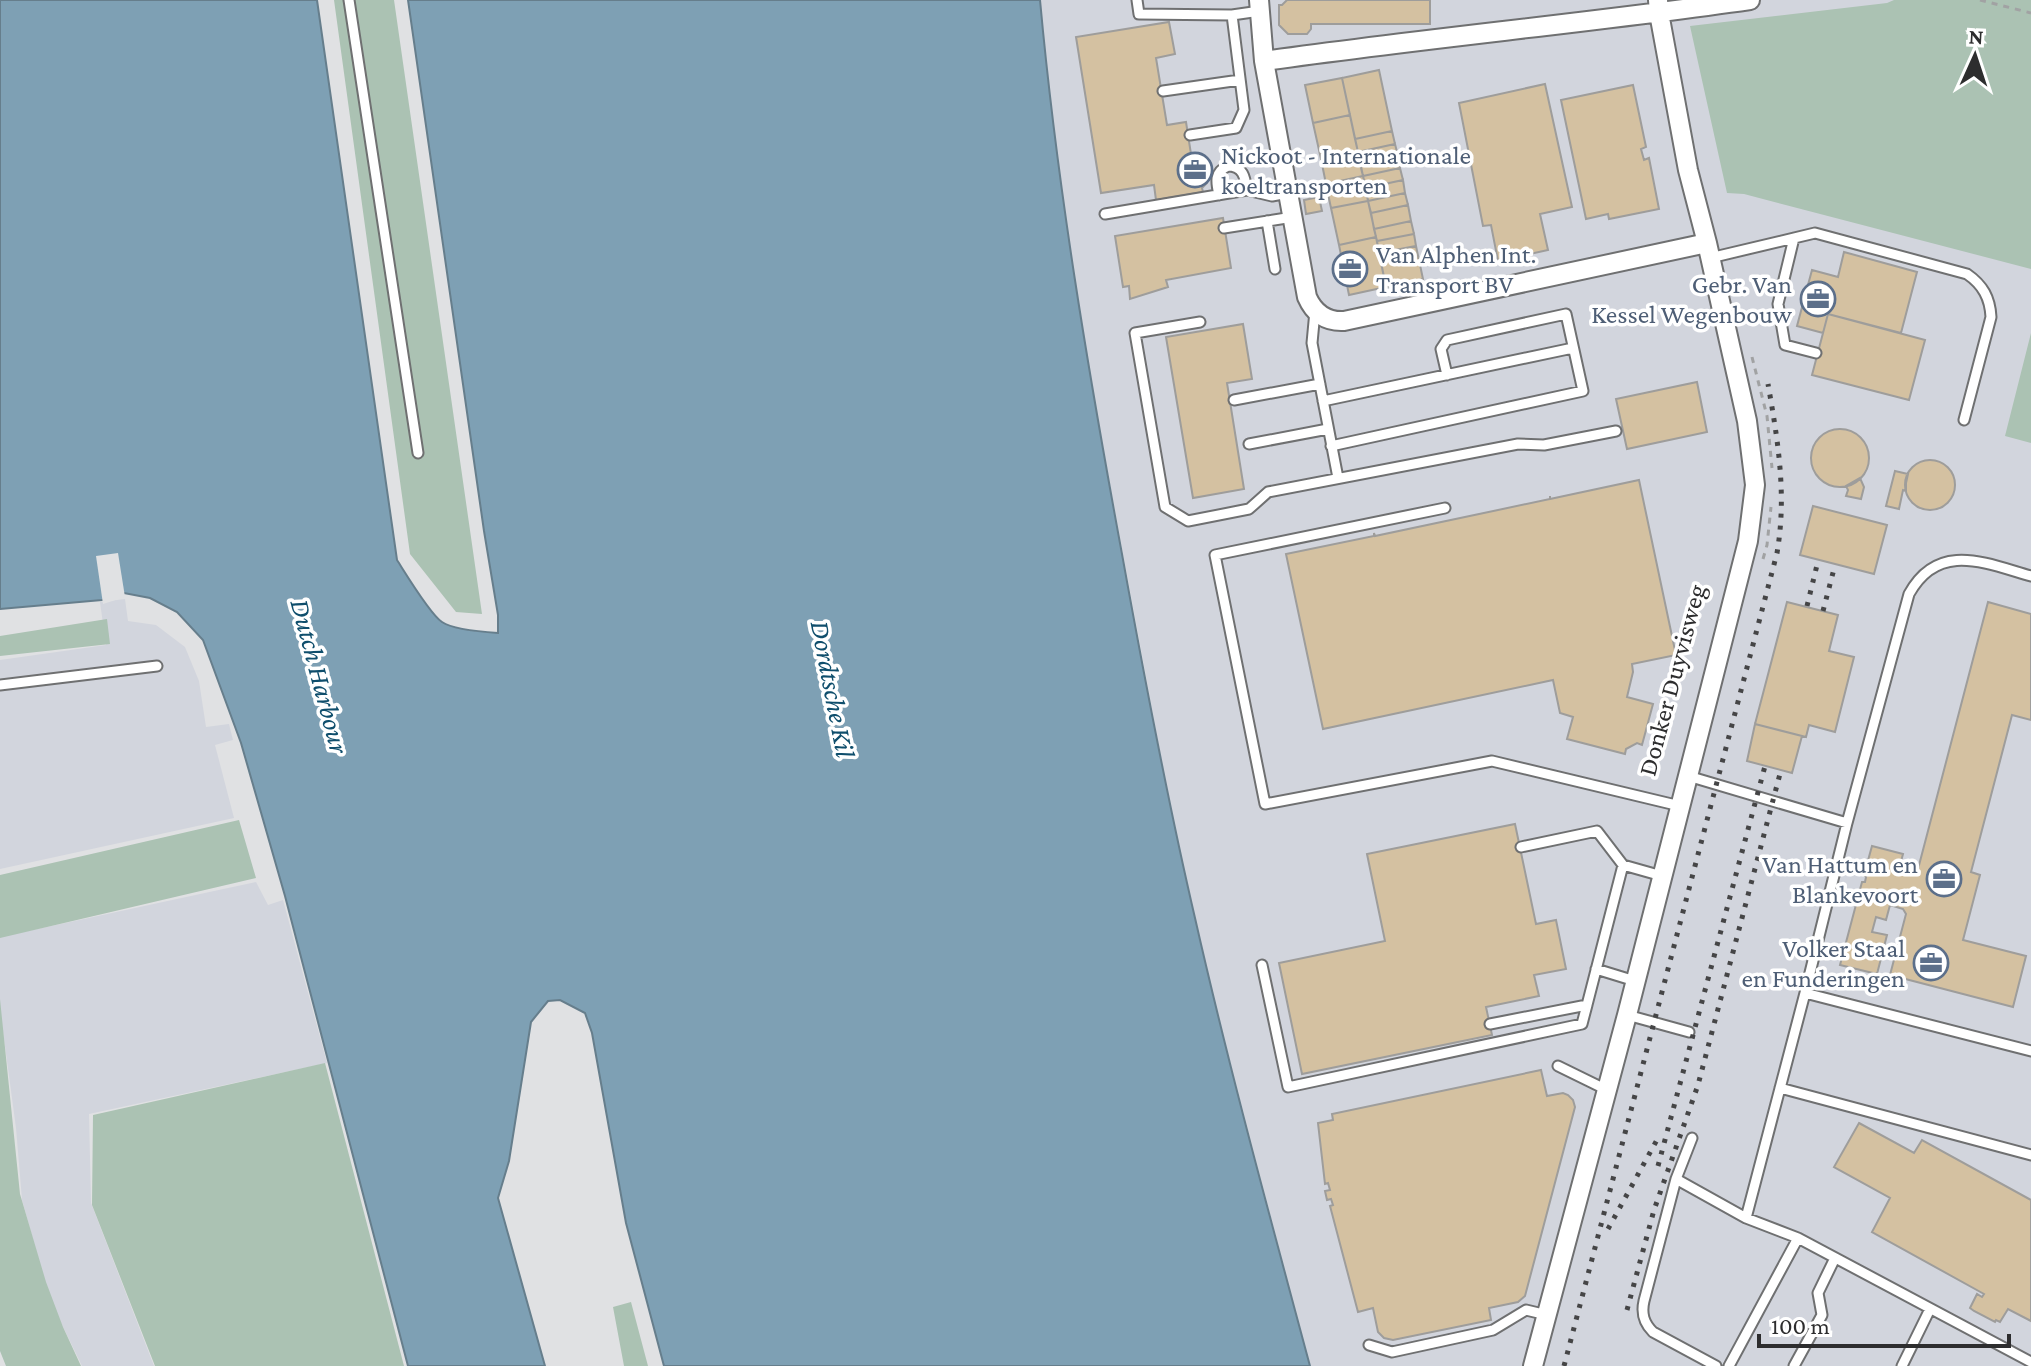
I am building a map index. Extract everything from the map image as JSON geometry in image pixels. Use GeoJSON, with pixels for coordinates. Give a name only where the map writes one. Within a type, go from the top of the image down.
{"type":"FeatureCollection","features":[{"type":"Feature","properties":{"kind":"street"},"geometry":{"type":"LineString","coordinates":[[1264,61],[1658,7],[1750,0]]}},
{"type":"Feature","properties":{"kind":"street"},"geometry":{"type":"LineString","coordinates":[[1259,6],[1264,61],[1307,297],[1315,311],[1328,320],[1344,321],[1708,250]]}},
{"type":"Feature","properties":{"kind":"street","name":"Donker Duyvisweg"},"geometry":{"type":"LineString","coordinates":[[1533,1366],[1627,1015],[1748,541],[1755,485],[1747,421],[1688,170],[1658,7]]}},
{"type":"Feature","properties":{"kind":"lane"},"geometry":{"type":"LineString","coordinates":[[349,0],[418,453]]}},
{"type":"Feature","properties":{"kind":"lane"},"geometry":{"type":"LineString","coordinates":[[1137,0],[1139,14],[1232,15],[1259,6]]}},
{"type":"Feature","properties":{"kind":"lane"},"geometry":{"type":"LineString","coordinates":[[1190,135],[1236,128],[1244,110],[1232,15]]}},
{"type":"Feature","properties":{"kind":"lane"},"geometry":{"type":"LineString","coordinates":[[1163,91],[1240,80]]}},
{"type":"Feature","properties":{"kind":"lane"},"geometry":{"type":"LineString","coordinates":[[1219,195],[1217,176],[1228,166],[1242,172],[1247,190]]}},
{"type":"Feature","properties":{"kind":"lane"},"geometry":{"type":"LineString","coordinates":[[1105,214],[1247,190],[1272,196],[1288,193]]}},
{"type":"Feature","properties":{"kind":"lane"},"geometry":{"type":"LineString","coordinates":[[1224,228],[1293,217]]}},
{"type":"Feature","properties":{"kind":"lane"},"geometry":{"type":"LineString","coordinates":[[1267,221],[1275,269]]}},
{"type":"Feature","properties":{"kind":"lane"},"geometry":{"type":"LineString","coordinates":[[1708,250],[1815,233],[1967,274],[1980,284],[1989,299],[1991,317],[1964,420]]}},
{"type":"Feature","properties":{"kind":"lane"},"geometry":{"type":"LineString","coordinates":[[1794,238],[1778,304],[1785,345],[1816,353]]}},
{"type":"Feature","properties":{"kind":"lane"},"geometry":{"type":"LineString","coordinates":[[1315,311],[1312,343],[1338,478]]}},
{"type":"Feature","properties":{"kind":"lane"},"geometry":{"type":"LineString","coordinates":[[1331,446],[1583,391],[1566,314],[1447,340],[1441,349],[1447,375]]}},
{"type":"Feature","properties":{"kind":"lane"},"geometry":{"type":"LineString","coordinates":[[1200,322],[1135,333],[1165,507],[1188,521],[1249,509],[1268,492],[1518,444],[1544,445],[1616,431]]}},
{"type":"Feature","properties":{"kind":"lane"},"geometry":{"type":"LineString","coordinates":[[1323,401],[1573,348]]}},
{"type":"Feature","properties":{"kind":"lane"},"geometry":{"type":"LineString","coordinates":[[1234,400],[1320,384]]}},
{"type":"Feature","properties":{"kind":"lane"},"geometry":{"type":"LineString","coordinates":[[1249,444],[1328,429]]}},
{"type":"Feature","properties":{"kind":"lane"},"geometry":{"type":"LineString","coordinates":[[1445,508],[1215,555],[1265,804],[1492,761],[1680,806]]}},
{"type":"Feature","properties":{"kind":"lane"},"geometry":{"type":"LineString","coordinates":[[1746,1218],[1909,594],[1929,569],[1956,559],[2031,576]]}},
{"type":"Feature","properties":{"kind":"lane"},"geometry":{"type":"LineString","coordinates":[[0,685],[157,666]]}},
{"type":"Feature","properties":{"kind":"lane"},"geometry":{"type":"LineString","coordinates":[[1688,776],[1847,823]]}},
{"type":"Feature","properties":{"kind":"lane"},"geometry":{"type":"LineString","coordinates":[[1521,847],[1597,831],[1623,865],[1662,876]]}},
{"type":"Feature","properties":{"kind":"lane"},"geometry":{"type":"LineString","coordinates":[[1262,965],[1288,1087],[1582,1024],[1623,865]]}},
{"type":"Feature","properties":{"kind":"lane"},"geometry":{"type":"LineString","coordinates":[[1596,969],[1635,981]]}},
{"type":"Feature","properties":{"kind":"lane"},"geometry":{"type":"LineString","coordinates":[[1805,993],[2031,1051]]}},
{"type":"Feature","properties":{"kind":"lane"},"geometry":{"type":"LineString","coordinates":[[1490,1024],[1587,1005]]}},
{"type":"Feature","properties":{"kind":"lane"},"geometry":{"type":"LineString","coordinates":[[1627,1015],[1689,1032]]}},
{"type":"Feature","properties":{"kind":"lane"},"geometry":{"type":"LineString","coordinates":[[1558,1066],[1607,1090]]}},
{"type":"Feature","properties":{"kind":"lane"},"geometry":{"type":"LineString","coordinates":[[1780,1088],[2031,1155]]}},
{"type":"Feature","properties":{"kind":"lane"},"geometry":{"type":"LineString","coordinates":[[1692,1138],[1676,1179],[1643,1315],[1653,1332],[1716,1366]]}},
{"type":"Feature","properties":{"kind":"lane"},"geometry":{"type":"LineString","coordinates":[[1676,1179],[1746,1218],[1798,1238],[2031,1362]]}},
{"type":"Feature","properties":{"kind":"lane"},"geometry":{"type":"LineString","coordinates":[[1729,1366],[1798,1238]]}},
{"type":"Feature","properties":{"kind":"lane"},"geometry":{"type":"LineString","coordinates":[[1794,1366],[1822,1315],[1818,1293],[1835,1258]]}},
{"type":"Feature","properties":{"kind":"lane"},"geometry":{"type":"LineString","coordinates":[[1902,1366],[1930,1309]]}},
{"type":"Feature","properties":{"kind":"lane"},"geometry":{"type":"LineString","coordinates":[[1369,1345],[1392,1352],[1493,1330],[1526,1310],[1547,1315]]}},
{"type":"Feature","properties":{"kind":"path"},"geometry":{"type":"LineString","coordinates":[[1980,0],[2031,13]]}},
{"type":"Feature","properties":{"kind":"shaded area"},"geometry":{"type":"Polygon","coordinates":[[[1040,0],[2031,0],[2031,1366],[1310,1366],[1194,917],[1166,784],[1088,366],[1048,89],[1040,0]]]}},
{"type":"Feature","properties":{"kind":"shaded area"},"geometry":{"type":"Polygon","coordinates":[[[125,599],[128,621],[156,625],[185,647],[199,681],[206,727],[229,724],[233,740],[215,745],[234,818],[0,869],[0,660],[106,645],[100,602],[125,599]]]}},
{"type":"Feature","properties":{"kind":"shaded area"},"geometry":{"type":"Polygon","coordinates":[[[256,882],[268,905],[283,900],[327,1063],[89,1114],[91,1203],[154,1366],[82,1366],[50,1300],[22,1200],[0,1009],[0,937],[256,882]]]}},
{"type":"Feature","properties":{"kind":"green space"},"geometry":{"type":"Polygon","coordinates":[[[334,0],[394,0],[482,614],[456,612],[410,554],[334,0]]]}},
{"type":"Feature","properties":{"kind":"green space"},"geometry":{"type":"Polygon","coordinates":[[[1894,0],[2031,0],[2031,269],[1744,194],[1727,193],[1690,26],[1894,0]]]}},
{"type":"Feature","properties":{"kind":"green space"},"geometry":{"type":"Polygon","coordinates":[[[2031,333],[2031,443],[2005,436],[2031,333]]]}},
{"type":"Feature","properties":{"kind":"green space"},"geometry":{"type":"Polygon","coordinates":[[[107,619],[110,644],[0,656],[0,636],[107,619]]]}},
{"type":"Feature","properties":{"kind":"green space"},"geometry":{"type":"Polygon","coordinates":[[[239,820],[256,878],[0,938],[0,875],[239,820]]]}},
{"type":"Feature","properties":{"kind":"green space"},"geometry":{"type":"Polygon","coordinates":[[[0,999],[20,1194],[46,1282],[81,1366],[6,1366],[0,1351],[0,999]]]}},
{"type":"Feature","properties":{"kind":"green space"},"geometry":{"type":"Polygon","coordinates":[[[325,1063],[404,1366],[155,1366],[92,1205],[93,1115],[325,1063]]]}},
{"type":"Feature","properties":{"kind":"green space"},"geometry":{"type":"Polygon","coordinates":[[[631,1302],[648,1366],[624,1366],[613,1307],[631,1302]]]}},
{"type":"Feature","properties":{"kind":"water"},"geometry":{"type":"Polygon","coordinates":[[[0,0],[317,0],[397,560],[425,603],[442,622],[461,629],[498,633],[498,615],[408,0],[1040,0],[1055,139],[1075,278],[1109,485],[1156,737],[1222,1030],[1310,1366],[664,1366],[626,1223],[592,1033],[585,1013],[560,1000],[548,1001],[531,1022],[509,1161],[498,1198],[545,1366],[408,1366],[285,896],[241,743],[203,640],[177,612],[150,598],[124,593],[102,600],[0,609],[0,0]]]}},
{"type":"Feature","properties":{"kind":"pier"},"geometry":{"type":"Polygon","coordinates":[[[118,553],[125,597],[103,604],[96,556],[118,553]]]}},
{"type":"Feature","properties":{"kind":"building"},"geometry":{"type":"Polygon","coordinates":[[[1287,0],[1430,0],[1430,24],[1311,24],[1307,34],[1288,34],[1279,25],[1279,5],[1287,0]]]}},
{"type":"Feature","properties":{"kind":"building"},"geometry":{"type":"Polygon","coordinates":[[[1169,22],[1175,54],[1156,58],[1167,125],[1186,122],[1193,167],[1198,166],[1198,162],[1200,176],[1207,183],[1202,188],[1203,192],[1156,200],[1154,185],[1101,193],[1076,37],[1169,22]]]}},
{"type":"Feature","properties":{"kind":"building"},"geometry":{"type":"Polygon","coordinates":[[[1379,70],[1392,131],[1355,139],[1342,78],[1379,70]]]}},
{"type":"Feature","properties":{"kind":"building"},"geometry":{"type":"Polygon","coordinates":[[[1342,78],[1350,115],[1313,123],[1305,85],[1342,78]]]}},
{"type":"Feature","properties":{"kind":"building"},"geometry":{"type":"Polygon","coordinates":[[[1545,84],[1572,207],[1540,214],[1548,250],[1498,261],[1491,225],[1483,226],[1459,103],[1545,84]]]}},
{"type":"Feature","properties":{"kind":"building"},"geometry":{"type":"Polygon","coordinates":[[[1633,85],[1646,147],[1641,149],[1644,160],[1649,158],[1659,209],[1609,219],[1608,214],[1586,219],[1561,100],[1633,85]]]}},
{"type":"Feature","properties":{"kind":"building"},"geometry":{"type":"Polygon","coordinates":[[[1350,115],[1358,152],[1321,159],[1313,123],[1350,115]]]}},
{"type":"Feature","properties":{"kind":"building"},"geometry":{"type":"Polygon","coordinates":[[[1392,131],[1395,144],[1358,152],[1355,139],[1392,131]]]}},
{"type":"Feature","properties":{"kind":"building"},"geometry":{"type":"Polygon","coordinates":[[[1395,144],[1398,156],[1360,164],[1358,152],[1395,144]]]}},
{"type":"Feature","properties":{"kind":"building"},"geometry":{"type":"Polygon","coordinates":[[[1358,152],[1363,176],[1326,184],[1321,159],[1358,152]]]}},
{"type":"Feature","properties":{"kind":"building"},"geometry":{"type":"Polygon","coordinates":[[[1398,156],[1400,168],[1363,176],[1360,164],[1398,156]]]}},
{"type":"Feature","properties":{"kind":"building"},"geometry":{"type":"Polygon","coordinates":[[[1400,168],[1403,180],[1366,188],[1363,176],[1400,168]]]}},
{"type":"Feature","properties":{"kind":"building"},"geometry":{"type":"Polygon","coordinates":[[[1363,176],[1368,201],[1331,208],[1326,184],[1363,176]]]}},
{"type":"Feature","properties":{"kind":"building"},"geometry":{"type":"Polygon","coordinates":[[[1403,180],[1405,193],[1368,201],[1366,188],[1403,180]]]}},
{"type":"Feature","properties":{"kind":"building"},"geometry":{"type":"Polygon","coordinates":[[[1405,193],[1408,205],[1371,213],[1368,201],[1405,193]]]}},
{"type":"Feature","properties":{"kind":"building"},"geometry":{"type":"Polygon","coordinates":[[[1319,197],[1322,211],[1306,214],[1304,200],[1319,197]]]}},
{"type":"Feature","properties":{"kind":"building"},"geometry":{"type":"Polygon","coordinates":[[[1368,201],[1376,237],[1339,245],[1331,208],[1368,201]]]}},
{"type":"Feature","properties":{"kind":"building"},"geometry":{"type":"Polygon","coordinates":[[[1408,205],[1411,221],[1374,229],[1371,213],[1408,205]]]}},
{"type":"Feature","properties":{"kind":"building"},"geometry":{"type":"Polygon","coordinates":[[[1223,218],[1231,268],[1166,280],[1168,287],[1130,299],[1129,286],[1123,287],[1115,236],[1223,218]]]}},
{"type":"Feature","properties":{"kind":"building"},"geometry":{"type":"Polygon","coordinates":[[[1411,221],[1414,234],[1377,241],[1374,229],[1411,221]]]}},
{"type":"Feature","properties":{"kind":"building"},"geometry":{"type":"Polygon","coordinates":[[[1414,234],[1416,246],[1379,253],[1377,241],[1414,234]]]}},
{"type":"Feature","properties":{"kind":"building"},"geometry":{"type":"Polygon","coordinates":[[[1376,237],[1386,287],[1349,295],[1339,245],[1376,237]]]}},
{"type":"Feature","properties":{"kind":"building"},"geometry":{"type":"Polygon","coordinates":[[[1416,246],[1423,279],[1386,287],[1379,253],[1416,246]]]}},
{"type":"Feature","properties":{"kind":"building"},"geometry":{"type":"Polygon","coordinates":[[[1844,252],[1917,272],[1901,333],[1828,314],[1823,333],[1797,326],[1812,270],[1838,277],[1844,252]]]}},
{"type":"Feature","properties":{"kind":"building"},"geometry":{"type":"Polygon","coordinates":[[[1828,314],[1925,340],[1909,400],[1812,375],[1828,314]]]}},
{"type":"Feature","properties":{"kind":"building"},"geometry":{"type":"Polygon","coordinates":[[[1243,324],[1252,379],[1227,383],[1244,489],[1193,498],[1166,337],[1243,324]]]}},
{"type":"Feature","properties":{"kind":"building"},"geometry":{"type":"Polygon","coordinates":[[[1697,382],[1707,432],[1627,449],[1616,399],[1697,382]]]}},
{"type":"Feature","properties":{"kind":"building"},"geometry":{"type":"Polygon","coordinates":[[[1840,429],[1860,438],[1869,458],[1860,478],[1840,487],[1820,478],[1811,458],[1820,438],[1840,429]]]}},
{"type":"Feature","properties":{"kind":"building"},"geometry":{"type":"Polygon","coordinates":[[[1930,460],[1948,467],[1955,485],[1948,503],[1930,510],[1912,503],[1905,485],[1912,467],[1930,460]]]}},
{"type":"Feature","properties":{"kind":"building"},"geometry":{"type":"Polygon","coordinates":[[[1895,471],[1908,474],[1899,509],[1886,506],[1895,471]]]}},
{"type":"Feature","properties":{"kind":"building"},"geometry":{"type":"Polygon","coordinates":[[[1860,478],[1864,487],[1861,499],[1846,496],[1846,486],[1860,478]]]}},
{"type":"Feature","properties":{"kind":"building"},"geometry":{"type":"Polygon","coordinates":[[[1639,480],[1676,655],[1632,664],[1627,697],[1653,704],[1642,745],[1637,743],[1626,749],[1625,754],[1567,739],[1573,717],[1560,713],[1553,680],[1323,729],[1286,554],[1374,536],[1374,533],[1375,536],[1639,480]]]}},
{"type":"Feature","properties":{"kind":"building"},"geometry":{"type":"Polygon","coordinates":[[[1813,506],[1887,525],[1874,574],[1800,555],[1813,506]]]}},
{"type":"Feature","properties":{"kind":"building"},"geometry":{"type":"Polygon","coordinates":[[[1787,602],[1838,615],[1829,651],[1854,657],[1835,732],[1809,725],[1806,737],[1755,724],[1787,602]]]}},
{"type":"Feature","properties":{"kind":"building"},"geometry":{"type":"Polygon","coordinates":[[[1988,602],[2031,614],[2031,720],[2012,715],[1971,872],[1980,875],[1963,940],[2026,956],[2013,1007],[1890,975],[1906,914],[1903,909],[1890,905],[1886,920],[1876,917],[1872,932],[1887,935],[1877,974],[1840,965],[1862,882],[1865,882],[1872,846],[1903,854],[1899,869],[1912,872],[1918,869],[1988,602]]]}},
{"type":"Feature","properties":{"kind":"building"},"geometry":{"type":"Polygon","coordinates":[[[1755,724],[1802,736],[1792,773],[1747,761],[1755,724]]]}},
{"type":"Feature","properties":{"kind":"building"},"geometry":{"type":"Polygon","coordinates":[[[1515,824],[1536,924],[1556,920],[1566,969],[1534,975],[1539,996],[1486,1007],[1492,1035],[1302,1074],[1279,963],[1385,941],[1367,854],[1515,824]]]}},
{"type":"Feature","properties":{"kind":"building"},"geometry":{"type":"Polygon","coordinates":[[[1541,1070],[1547,1096],[1563,1093],[1573,1100],[1575,1107],[1525,1296],[1518,1302],[1489,1308],[1491,1320],[1393,1340],[1384,1338],[1378,1332],[1373,1308],[1358,1312],[1330,1206],[1333,1205],[1331,1199],[1327,1200],[1325,1191],[1330,1190],[1328,1183],[1325,1184],[1318,1123],[1333,1120],[1332,1114],[1541,1070]]]}},
{"type":"Feature","properties":{"kind":"building"},"geometry":{"type":"Polygon","coordinates":[[[1859,1123],[1914,1153],[1922,1140],[2031,1200],[2031,1321],[2008,1309],[2000,1322],[1974,1311],[1970,1308],[1977,1294],[1982,1297],[1984,1294],[1872,1232],[1890,1198],[1834,1167],[1859,1123]]]}},
{"type":"Feature","properties":{"kind":"railway"},"geometry":{"type":"LineString","coordinates":[[1564,1366],[1777,553],[1781,489],[1768,384]]}},
{"type":"Feature","properties":{"kind":"railway"},"geometry":{"type":"LineString","coordinates":[[1807,606],[1818,561]]}},
{"type":"Feature","properties":{"kind":"railway"},"geometry":{"type":"LineString","coordinates":[[1823,611],[1835,565]]}},
{"type":"Feature","properties":{"kind":"railway"},"geometry":{"type":"LineString","coordinates":[[1658,1166],[1765,766]]}},
{"type":"Feature","properties":{"kind":"railway"},"geometry":{"type":"LineString","coordinates":[[1627,1310],[1654,1210],[1698,1085],[1781,770]]}},
{"type":"Feature","properties":{"kind":"railway"},"geometry":{"type":"LineString","coordinates":[[1608,1229],[1658,1138]]}},
{"type":"Feature","properties":{"kind":"place","name":"Nickoot - Internationale koeltransporten"},"geometry":{"type":"Point","coordinates":[1195,170]}},
{"type":"Feature","properties":{"kind":"place","name":"Van Alphen Int. Transport BV"},"geometry":{"type":"Point","coordinates":[1350,269]}},
{"type":"Feature","properties":{"kind":"place","name":"Gebr. Van Kessel Wegenbouw"},"geometry":{"type":"Point","coordinates":[1818,299]}},
{"type":"Feature","properties":{"kind":"place","name":"Van Hattum en Blankevoort"},"geometry":{"type":"Point","coordinates":[1944,879]}},
{"type":"Feature","properties":{"kind":"place","name":"Volker Staal en Funderingen"},"geometry":{"type":"Point","coordinates":[1931,963]}},
{"type":"Feature","properties":{"kind":"water label","name":"Dutch Harbour"},"geometry":{"type":"Point","coordinates":[320,676]}},
{"type":"Feature","properties":{"kind":"water label","name":"Dordtsche Kil"},"geometry":{"type":"Point","coordinates":[833,689]}}]}
